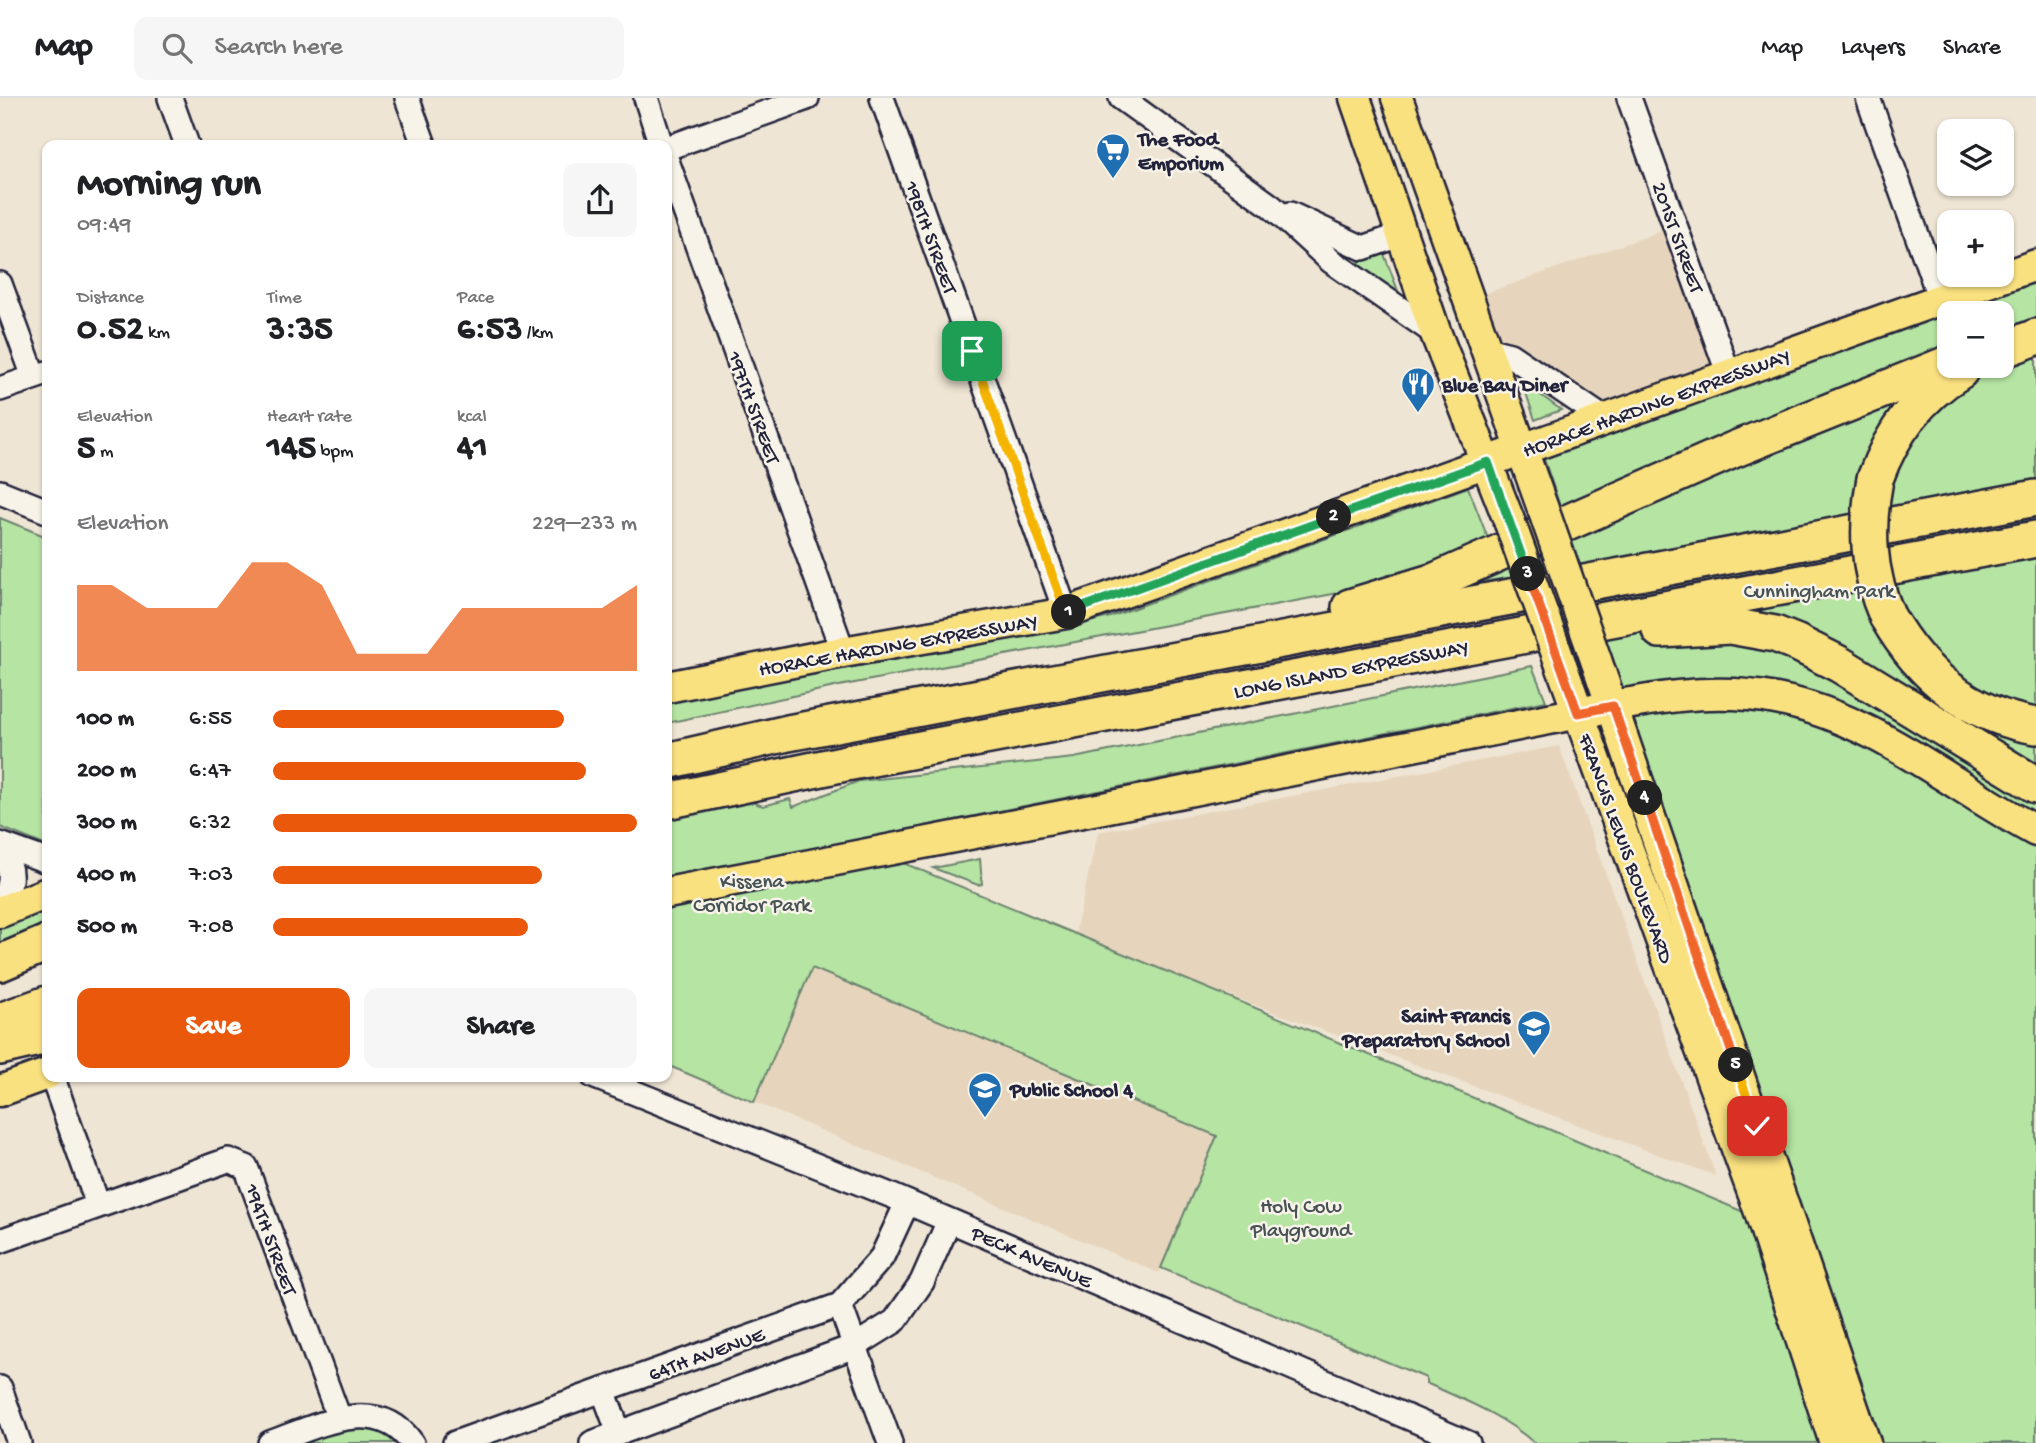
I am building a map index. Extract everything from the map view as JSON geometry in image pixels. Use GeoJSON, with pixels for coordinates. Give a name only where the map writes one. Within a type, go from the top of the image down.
{"type":"FeatureCollection","features":[{"type":"Feature","properties":{"kind":"highway"},"geometry":{"type":"LineString","coordinates":[[2014,341],[2036,335]]}},
{"type":"Feature","properties":{"kind":"highway"},"geometry":{"type":"LineString","coordinates":[[2014,345],[2036,335]]}},
{"type":"Feature","properties":{"kind":"highway"},"geometry":{"type":"LineString","coordinates":[[1050,684],[1355,606],[1435,581],[1733,450],[1937,368]]}},
{"type":"Feature","properties":{"kind":"highway"},"geometry":{"type":"LineString","coordinates":[[1951,378],[1935,389],[1907,418],[1887,450],[1875,479],[1869,522],[1870,561],[1878,596],[1887,616],[1914,657],[1949,691],[1984,712],[2036,726]]}},
{"type":"Feature","properties":{"kind":"highway","name":"LONG ISLAND EXPRESSWAY"},"geometry":{"type":"LineString","coordinates":[[672,760],[788,733],[2036,498]]}},
{"type":"Feature","properties":{"kind":"highway","name":"LONG ISLAND EXPRESSWAY"},"geometry":{"type":"LineString","coordinates":[[672,800],[792,773],[2036,539]]}},
{"type":"Feature","properties":{"kind":"highway"},"geometry":{"type":"LineString","coordinates":[[1355,667],[1681,627],[1730,626],[1775,634],[1839,664],[2036,785]]}},
{"type":"Feature","properties":{"kind":"highway"},"geometry":{"type":"LineString","coordinates":[[1934,723],[1992,751],[2036,762]]}},
{"type":"Feature","properties":{"kind":"highway"},"geometry":{"type":"LineString","coordinates":[[0,963],[42,945]]}},
{"type":"Feature","properties":{"kind":"highway"},"geometry":{"type":"LineString","coordinates":[[0,978],[42,963]]}},
{"type":"Feature","properties":{"kind":"highway"},"geometry":{"type":"LineString","coordinates":[[0,1021],[42,1006]]}},
{"type":"Feature","properties":{"kind":"highway"},"geometry":{"type":"LineString","coordinates":[[0,1046],[42,1037]]}},
{"type":"Feature","properties":{"kind":"main road","name":"FRANCIS LEWIS BOULEVARD"},"geometry":{"type":"LineString","coordinates":[[1355,98],[1400,235],[1436,334],[1488,462],[1759,1209],[1835,1443]]}},
{"type":"Feature","properties":{"kind":"main road","name":"FRANCIS LEWIS BOULEVARD"},"geometry":{"type":"LineString","coordinates":[[1397,98],[1613,706],[1865,1443]]}},
{"type":"Feature","properties":{"kind":"main road","name":"HORACE HARDING EXPRESSWAY"},"geometry":{"type":"LineString","coordinates":[[672,686],[843,652],[1066,613],[2036,265]]}},
{"type":"Feature","properties":{"kind":"main road"},"geometry":{"type":"LineString","coordinates":[[672,892],[1613,706],[1681,695],[1722,693],[1768,698],[1832,715],[1884,739],[2036,831]]}},
{"type":"Feature","properties":{"kind":"main road"},"geometry":{"type":"LineString","coordinates":[[0,911],[42,896]]}},
{"type":"Feature","properties":{"kind":"main road"},"geometry":{"type":"LineString","coordinates":[[0,1091],[42,1077]]}},
{"type":"Feature","properties":{"kind":"street"},"geometry":{"type":"LineString","coordinates":[[170,98],[185,140]]}},
{"type":"Feature","properties":{"kind":"street"},"geometry":{"type":"LineString","coordinates":[[407,98],[422,140]]}},
{"type":"Feature","properties":{"kind":"street"},"geometry":{"type":"LineString","coordinates":[[646,98],[659,140]]}},
{"type":"Feature","properties":{"kind":"street"},"geometry":{"type":"LineString","coordinates":[[672,146],[807,98]]}},
{"type":"Feature","properties":{"kind":"street","name":"198TH STREET"},"geometry":{"type":"LineString","coordinates":[[882,98],[1066,613]]}},
{"type":"Feature","properties":{"kind":"street"},"geometry":{"type":"LineString","coordinates":[[1121,98],[1271,206],[1331,261],[1436,334]]}},
{"type":"Feature","properties":{"kind":"street","name":"201ST STREET"},"geometry":{"type":"LineString","coordinates":[[1629,98],[1729,376]]}},
{"type":"Feature","properties":{"kind":"street"},"geometry":{"type":"LineString","coordinates":[[1868,98],[1940,299]]}},
{"type":"Feature","properties":{"kind":"street","name":"197TH STREET"},"geometry":{"type":"LineString","coordinates":[[672,175],[843,652]]}},
{"type":"Feature","properties":{"kind":"street"},"geometry":{"type":"LineString","coordinates":[[1271,206],[1363,248],[1400,235]]}},
{"type":"Feature","properties":{"kind":"street"},"geometry":{"type":"LineString","coordinates":[[0,284],[41,375],[0,389]]}},
{"type":"Feature","properties":{"kind":"street"},"geometry":{"type":"LineString","coordinates":[[1486,349],[1510,355],[1606,420]]}},
{"type":"Feature","properties":{"kind":"street"},"geometry":{"type":"LineString","coordinates":[[0,492],[42,509]]}},
{"type":"Feature","properties":{"kind":"street"},"geometry":{"type":"LineString","coordinates":[[0,844],[42,859]]}},
{"type":"Feature","properties":{"kind":"street"},"geometry":{"type":"LineString","coordinates":[[0,850],[12,873],[0,911]]}},
{"type":"Feature","properties":{"kind":"street"},"geometry":{"type":"LineString","coordinates":[[52,1082],[98,1205]]}},
{"type":"Feature","properties":{"kind":"street","name":"PECK AVENUE"},"geometry":{"type":"LineString","coordinates":[[608,1082],[907,1203],[1468,1443]]}},
{"type":"Feature","properties":{"kind":"street","name":"194TH STREET"},"geometry":{"type":"LineString","coordinates":[[0,1241],[228,1160],[246,1167],[339,1418]]}},
{"type":"Feature","properties":{"kind":"street","name":"64TH AVENUE"},"geometry":{"type":"LineString","coordinates":[[455,1443],[840,1305],[882,1257],[907,1203]]}},
{"type":"Feature","properties":{"kind":"street"},"geometry":{"type":"LineString","coordinates":[[592,1443],[855,1346],[895,1321],[922,1282],[949,1221]]}},
{"type":"Feature","properties":{"kind":"street"},"geometry":{"type":"LineString","coordinates":[[840,1305],[890,1443]]}},
{"type":"Feature","properties":{"kind":"street"},"geometry":{"type":"LineString","coordinates":[[0,1388],[19,1443]]}},
{"type":"Feature","properties":{"kind":"street"},"geometry":{"type":"LineString","coordinates":[[603,1390],[619,1433]]}},
{"type":"Feature","properties":{"kind":"street"},"geometry":{"type":"LineString","coordinates":[[270,1443],[339,1418],[370,1415],[403,1430],[412,1443]]}},
{"type":"Feature","properties":{"kind":"shaded area"},"geometry":{"type":"Polygon","coordinates":[[[1667,229],[1717,367],[1603,407],[1492,335],[1478,296],[1667,229]]]}},
{"type":"Feature","properties":{"kind":"shaded area","name":"Saint Francis Preparatory School"},"geometry":{"type":"Polygon","coordinates":[[[1559,746],[1716,1176],[1074,938],[1098,832],[1559,746]]]}},
{"type":"Feature","properties":{"kind":"shaded area","name":"Public School 4"},"geometry":{"type":"Polygon","coordinates":[[[812,968],[1218,1136],[1159,1273],[754,1102],[812,968]]]}},
{"type":"Feature","properties":{"kind":"green space"},"geometry":{"type":"Polygon","coordinates":[[[1384,254],[1400,296],[1356,263],[1384,254]]]}},
{"type":"Feature","properties":{"kind":"green space","name":"Cunningham Park"},"geometry":{"type":"Polygon","coordinates":[[[2036,276],[2036,1443],[1534,1443],[1496,1416],[1426,1383],[1426,1378],[1161,1268],[1217,1136],[812,968],[754,1102],[672,1067],[672,774],[763,806],[790,799],[793,807],[859,781],[1074,758],[1532,666],[1546,701],[850,841],[1520,1117],[1807,1239],[1581,567],[1474,583],[1569,533],[1544,459],[1937,313],[1937,378],[2014,378],[2014,301],[1969,301],[2006,287],[2014,287],[2014,284],[2036,276]]]}},
{"type":"Feature","properties":{"kind":"green space"},"geometry":{"type":"Polygon","coordinates":[[[1522,381],[1561,410],[1535,420],[1522,381]]]}},
{"type":"Feature","properties":{"kind":"green space"},"geometry":{"type":"Polygon","coordinates":[[[1468,487],[1489,541],[1438,566],[1333,594],[844,685],[672,722],[672,701],[1110,617],[1468,487]]]}},
{"type":"Feature","properties":{"kind":"green space"},"geometry":{"type":"Polygon","coordinates":[[[0,518],[42,535],[42,844],[0,827],[0,518]]]}},
{"type":"Feature","properties":{"kind":"green space"},"geometry":{"type":"Polygon","coordinates":[[[980,859],[982,884],[978,885],[933,868],[980,859]]]}},
{"type":"Feature","properties":{"kind":"green space"},"geometry":{"type":"Polygon","coordinates":[[[42,908],[42,930],[0,945],[0,923],[42,908]]]}},
{"type":"Feature","properties":{"kind":"green space"},"geometry":{"type":"Polygon","coordinates":[[[346,1427],[380,1428],[397,1443],[303,1443],[346,1427]]]}},
{"type":"Feature","properties":{"kind":"place","name":"The Food Emporium"},"geometry":{"type":"Point","coordinates":[1113,180]}},
{"type":"Feature","properties":{"kind":"place","name":"Blue Bay Diner"},"geometry":{"type":"Point","coordinates":[1418,414]}},
{"type":"Feature","properties":{"kind":"place","name":"Saint Francis Preparatory School"},"geometry":{"type":"Point","coordinates":[1534,1057]}},
{"type":"Feature","properties":{"kind":"place","name":"Public School 4"},"geometry":{"type":"Point","coordinates":[985,1119]}},
{"type":"Feature","properties":{"kind":"route"},"geometry":{"type":"LineString","coordinates":[[972,351],[1066,613],[1488,462],[1578,713],[1613,706],[1757,1126]]}},
{"type":"Feature","properties":{"kind":"park label","name":"Kissena Corridor Park"},"geometry":{"type":"Point","coordinates":[752,892]}},
{"type":"Feature","properties":{"kind":"park label","name":"Holy Cow Playground"},"geometry":{"type":"Point","coordinates":[1301,1217]}}]}
